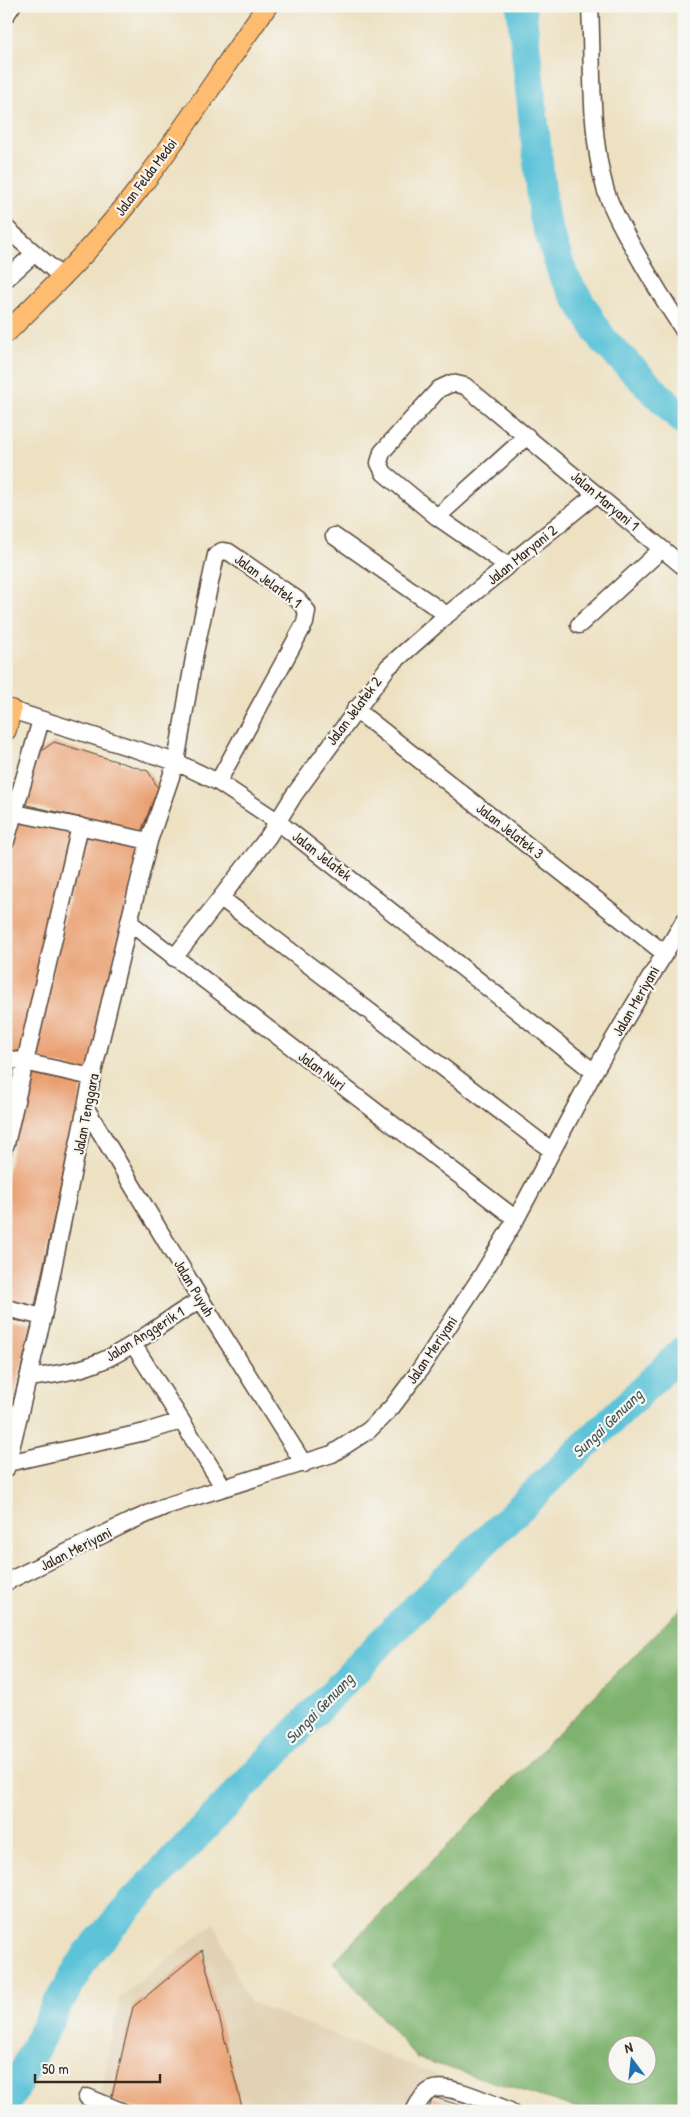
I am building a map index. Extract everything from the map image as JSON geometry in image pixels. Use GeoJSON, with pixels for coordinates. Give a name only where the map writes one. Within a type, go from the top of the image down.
{"type":"FeatureCollection","features":[{"type":"Feature","properties":{"kind":"main road","name":"Jalan Felda Medoi"},"geometry":{"type":"LineString","coordinates":[[6,332],[63,278],[138,191],[199,107],[267,6]]}},
{"type":"Feature","properties":{"kind":"main road"},"geometry":{"type":"LineString","coordinates":[[6,730],[8,709]]}},
{"type":"Feature","properties":{"kind":"street"},"geometry":{"type":"LineString","coordinates":[[6,15],[12,6]]}},
{"type":"Feature","properties":{"kind":"street"},"geometry":{"type":"LineString","coordinates":[[590,6],[595,123],[599,159],[605,188],[613,209],[656,289],[684,331]]}},
{"type":"Feature","properties":{"kind":"street"},"geometry":{"type":"LineString","coordinates":[[6,228],[63,278]]}},
{"type":"Feature","properties":{"kind":"street"},"geometry":{"type":"LineString","coordinates":[[6,279],[35,254]]}},
{"type":"Feature","properties":{"kind":"street","name":"Jalan Maryani 1"},"geometry":{"type":"LineString","coordinates":[[436,517],[384,473],[379,463],[382,452],[439,389],[452,383],[466,386],[684,567]]}},
{"type":"Feature","properties":{"kind":"street"},"geometry":{"type":"LineString","coordinates":[[508,566],[436,517],[527,436]]}},
{"type":"Feature","properties":{"kind":"street","name":"Jalan Maryani 2"},"geometry":{"type":"LineString","coordinates":[[446,615],[596,494]]}},
{"type":"Feature","properties":{"kind":"street"},"geometry":{"type":"LineString","coordinates":[[334,536],[446,615]]}},
{"type":"Feature","properties":{"kind":"street"},"geometry":{"type":"LineString","coordinates":[[579,625],[662,549]]}},
{"type":"Feature","properties":{"kind":"street","name":"Jalan Jelatek 1"},"geometry":{"type":"LineString","coordinates":[[176,762],[195,652],[216,556],[222,551],[229,552],[298,600],[307,611],[305,623],[218,782]]}},
{"type":"Feature","properties":{"kind":"street","name":"Jalan Jelatek 2"},"geometry":{"type":"LineString","coordinates":[[174,958],[268,837],[277,821],[355,709],[388,667],[446,615]]}},
{"type":"Feature","properties":{"kind":"street","name":"Jalan Jelatek"},"geometry":{"type":"LineString","coordinates":[[8,709],[176,762],[218,782],[277,821],[594,1072]]}},
{"type":"Feature","properties":{"kind":"street","name":"Jalan Jelatek 3"},"geometry":{"type":"LineString","coordinates":[[355,709],[664,953]]}},
{"type":"Feature","properties":{"kind":"street"},"geometry":{"type":"LineString","coordinates":[[6,841],[9,812],[40,720]]}},
{"type":"Feature","properties":{"kind":"street","name":"Jalan Tenggara"},"geometry":{"type":"LineString","coordinates":[[7,1466],[44,1317],[87,1110],[92,1077],[129,922],[150,841],[176,762]]}},
{"type":"Feature","properties":{"kind":"street"},"geometry":{"type":"LineString","coordinates":[[9,812],[150,841]]}},
{"type":"Feature","properties":{"kind":"street"},"geometry":{"type":"LineString","coordinates":[[6,1144],[80,826]]}},
{"type":"Feature","properties":{"kind":"street"},"geometry":{"type":"LineString","coordinates":[[221,898],[551,1150]]}},
{"type":"Feature","properties":{"kind":"street","name":"Jalan Meriyani"},"geometry":{"type":"LineString","coordinates":[[6,1582],[128,1522],[166,1506],[332,1454],[351,1444],[369,1430],[392,1407],[423,1366],[516,1219],[594,1072],[684,921]]}},
{"type":"Feature","properties":{"kind":"street","name":"Jalan Nuri"},"geometry":{"type":"LineString","coordinates":[[129,922],[516,1219]]}},
{"type":"Feature","properties":{"kind":"street"},"geometry":{"type":"LineString","coordinates":[[6,1058],[92,1077]]}},
{"type":"Feature","properties":{"kind":"street","name":"Jalan Puyuh"},"geometry":{"type":"LineString","coordinates":[[87,1110],[201,1300],[304,1464]]}},
{"type":"Feature","properties":{"kind":"street","name":"Jalan Anggerik 1"},"geometry":{"type":"LineString","coordinates":[[29,1378],[70,1371],[94,1364],[133,1344],[201,1300]]}},
{"type":"Feature","properties":{"kind":"street"},"geometry":{"type":"LineString","coordinates":[[6,1308],[44,1317]]}},
{"type":"Feature","properties":{"kind":"street"},"geometry":{"type":"LineString","coordinates":[[133,1344],[224,1488]]}},
{"type":"Feature","properties":{"kind":"street"},"geometry":{"type":"LineString","coordinates":[[7,1466],[145,1432],[181,1421]]}},
{"type":"Feature","properties":{"kind":"street"},"geometry":{"type":"LineString","coordinates":[[414,2111],[421,2098],[432,2090],[447,2088],[510,2111]]}},
{"type":"Feature","properties":{"kind":"street"},"geometry":{"type":"LineString","coordinates":[[87,2097],[120,2111]]}},
{"type":"Feature","properties":{"kind":"shaded area"},"geometry":{"type":"Polygon","coordinates":[[[214,1923],[248,2001],[529,2111],[98,2111],[119,1998],[214,1923]]]}},
{"type":"Feature","properties":{"kind":"green space"},"geometry":{"type":"Polygon","coordinates":[[[684,1605],[684,2111],[587,2111],[417,2058],[333,1962],[684,1605]]]}},
{"type":"Feature","properties":{"kind":"building"},"geometry":{"type":"Polygon","coordinates":[[[54,742],[148,771],[158,788],[141,832],[23,804],[34,756],[54,742]]]}},
{"type":"Feature","properties":{"kind":"building"},"geometry":{"type":"Polygon","coordinates":[[[18,820],[74,834],[21,1057],[6,1053],[6,874],[18,820]]]}},
{"type":"Feature","properties":{"kind":"building"},"geometry":{"type":"Polygon","coordinates":[[[83,835],[140,847],[88,1072],[33,1058],[83,835]]]}},
{"type":"Feature","properties":{"kind":"building"},"geometry":{"type":"Polygon","coordinates":[[[6,1065],[19,1068],[6,1124],[6,1065]]]}},
{"type":"Feature","properties":{"kind":"building"},"geometry":{"type":"Polygon","coordinates":[[[30,1073],[83,1083],[34,1310],[6,1304],[6,1177],[30,1073]]]}},
{"type":"Feature","properties":{"kind":"building"},"geometry":{"type":"Polygon","coordinates":[[[6,1319],[32,1323],[7,1427],[6,1427],[6,1319]]]}},
{"type":"Feature","properties":{"kind":"building"},"geometry":{"type":"Polygon","coordinates":[[[202,1950],[243,2111],[147,2111],[111,2100],[133,2007],[202,1950]]]}},
{"type":"Feature","properties":{"kind":"building"},"geometry":{"type":"Polygon","coordinates":[[[433,2097],[475,2110],[475,2111],[428,2111],[433,2097]]]}},
{"type":"Feature","properties":{"kind":"waterway"},"geometry":{"type":"LineString","coordinates":[[521,6],[544,217],[563,275],[603,340],[684,421]]}},
{"type":"Feature","properties":{"kind":"waterway","name":"Sungai Genuang"},"geometry":{"type":"LineString","coordinates":[[6,2106],[54,2010],[88,1953],[134,1901],[396,1627],[684,1350]]}}]}
